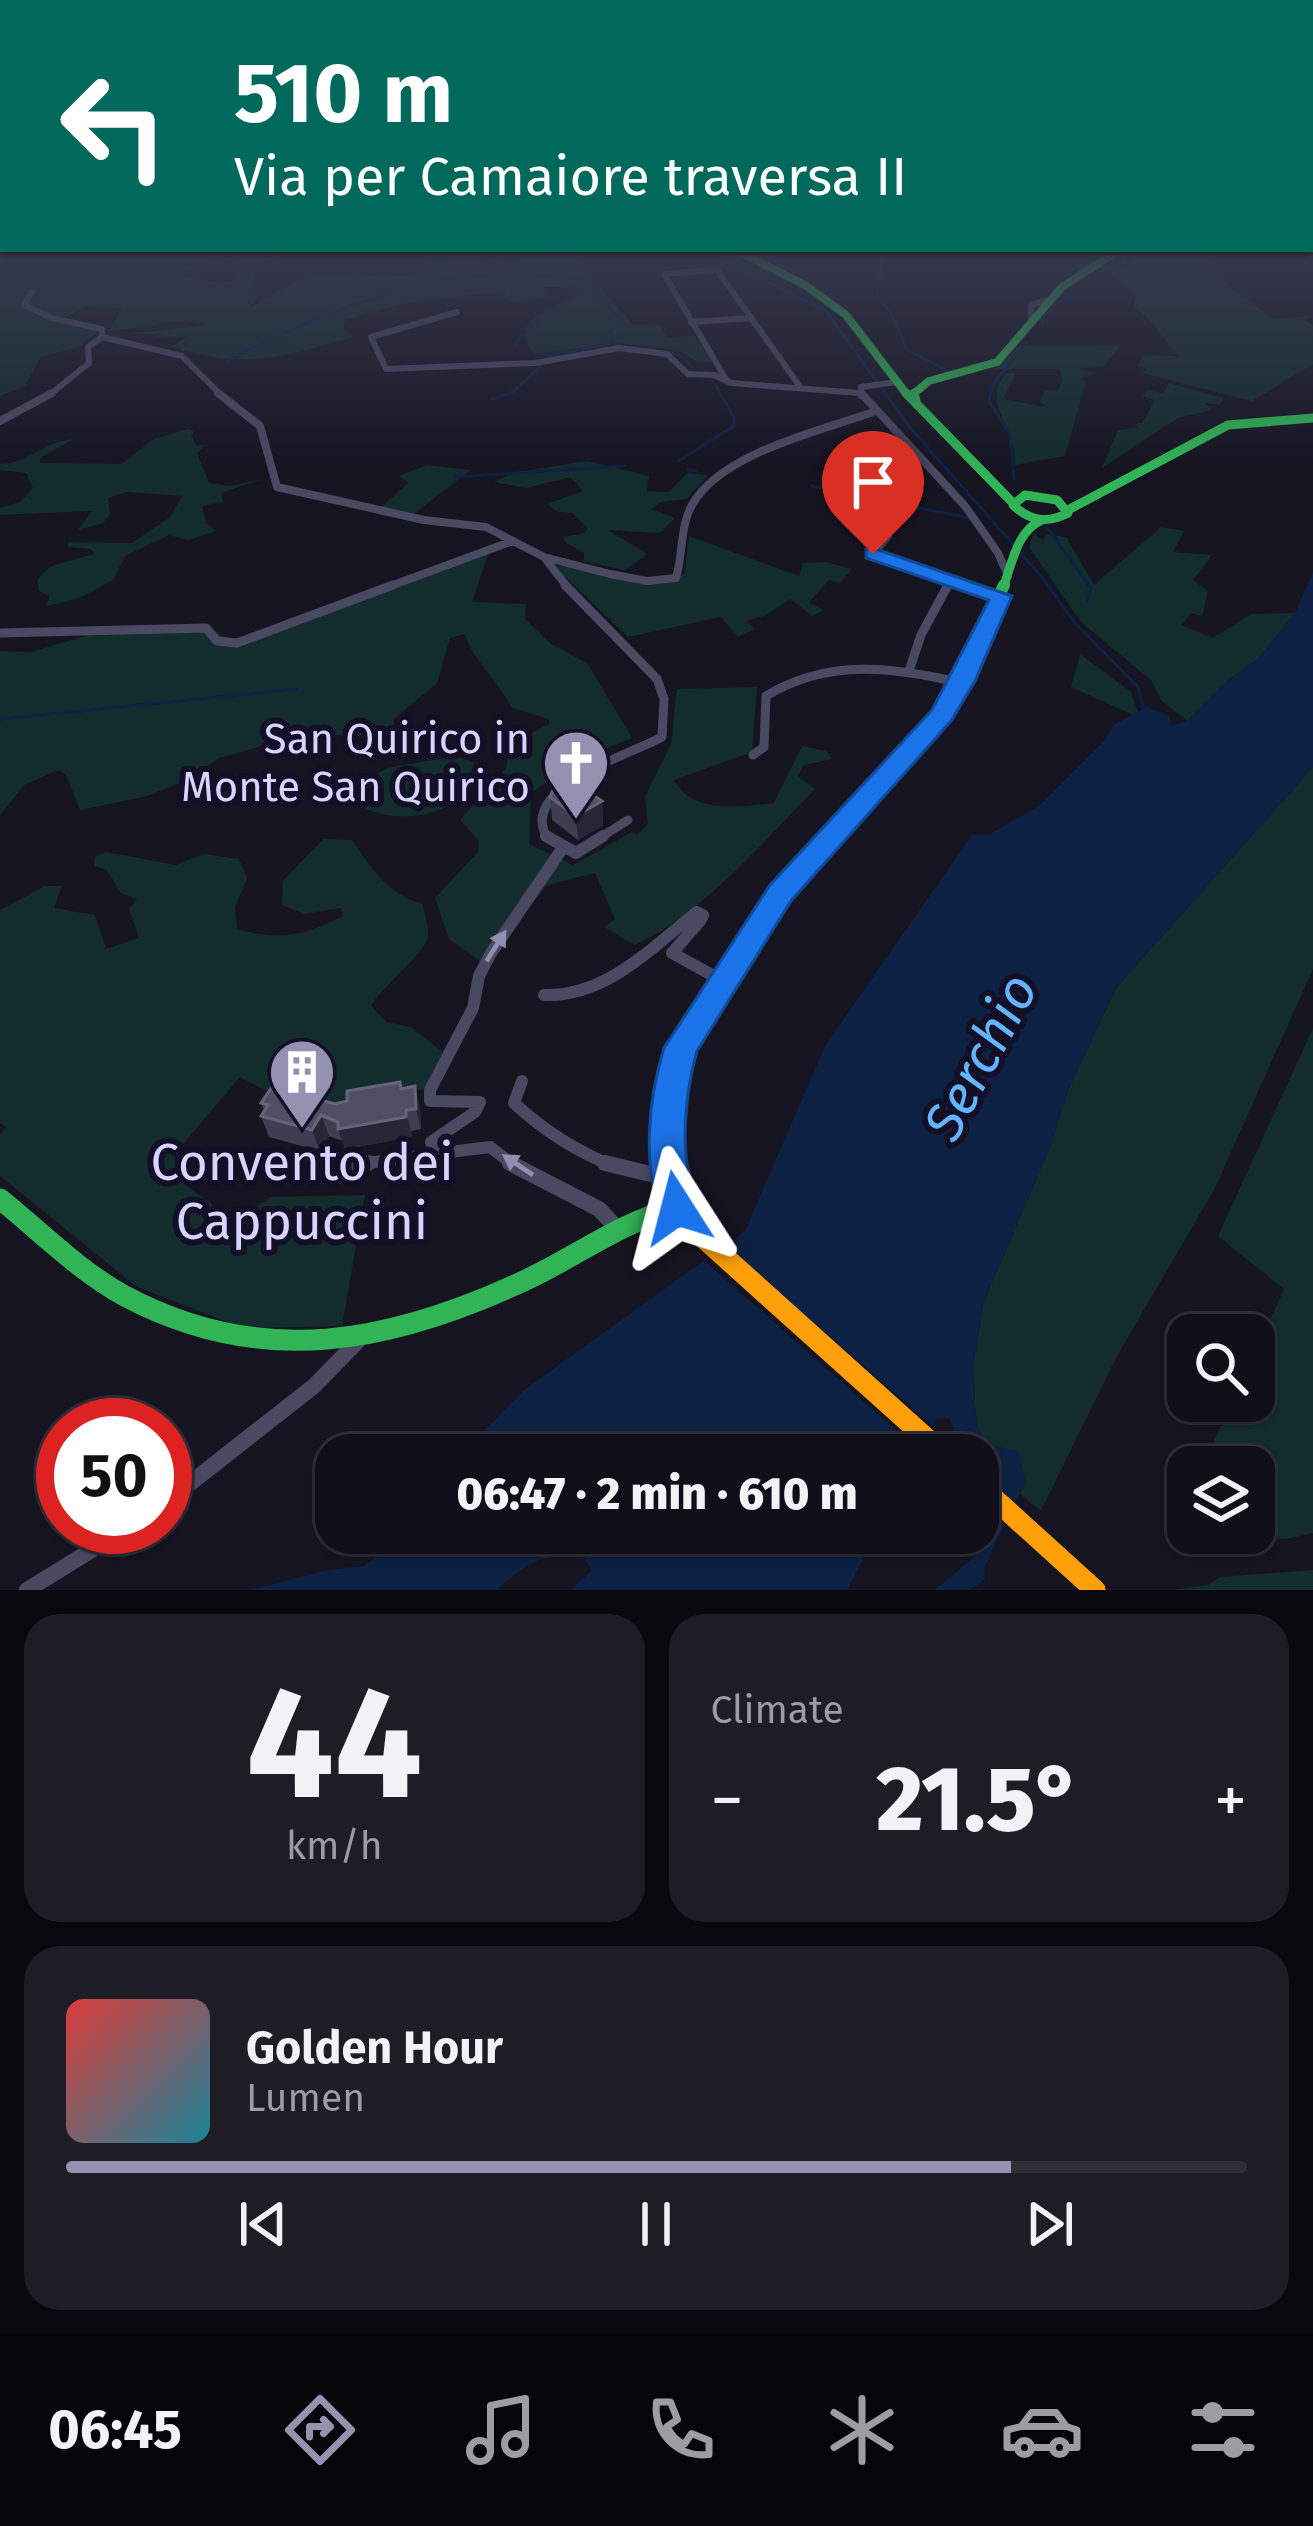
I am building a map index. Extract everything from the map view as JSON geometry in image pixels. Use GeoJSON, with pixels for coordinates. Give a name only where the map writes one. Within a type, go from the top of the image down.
{"type":"FeatureCollection","features":[{"type":"Feature","properties":{"kind":"main road"},"geometry":{"type":"LineString","coordinates":[[850,320],[892,383],[1015,507],[1042,520]]}},
{"type":"Feature","properties":{"kind":"main road"},"geometry":{"type":"LineString","coordinates":[[892,383],[952,376],[993,365],[1032,320]]}},
{"type":"Feature","properties":{"kind":"main road"},"geometry":{"type":"LineString","coordinates":[[874,352],[897,372],[927,379]]}},
{"type":"Feature","properties":{"kind":"main road"},"geometry":{"type":"LineString","coordinates":[[917,405],[911,395],[927,379]]}},
{"type":"Feature","properties":{"kind":"main road"},"geometry":{"type":"LineString","coordinates":[[1010,551],[1029,525],[1061,518],[1198,434],[1239,421],[1313,418]]}},
{"type":"Feature","properties":{"kind":"main road"},"geometry":{"type":"LineString","coordinates":[[994,482],[1031,495],[1094,496]]}},
{"type":"Feature","properties":{"kind":"main road"},"geometry":{"type":"LineString","coordinates":[[922,1434],[709,1244],[677,1208],[667,1154],[676,1061],[781,893],[916,748],[962,683],[1008,576],[1015,507],[1031,495]]}},
{"type":"Feature","properties":{"kind":"main road"},"geometry":{"type":"LineString","coordinates":[[1053,498],[1068,510]]}},
{"type":"Feature","properties":{"kind":"main road"},"geometry":{"type":"LineString","coordinates":[[0,1199],[120,1293],[188,1328],[266,1346],[358,1341],[456,1312],[563,1261],[648,1211],[677,1208]]}},
{"type":"Feature","properties":{"kind":"main road"},"geometry":{"type":"LineString","coordinates":[[999,1503],[1095,1590]]}},
{"type":"Feature","properties":{"kind":"street"},"geometry":{"type":"LineString","coordinates":[[74,320],[95,324],[102,329],[102,337]]}},
{"type":"Feature","properties":{"kind":"street"},"geometry":{"type":"LineString","coordinates":[[429,320],[371,337],[386,369],[536,363],[619,348],[668,354],[688,374],[860,393]]}},
{"type":"Feature","properties":{"kind":"street"},"geometry":{"type":"LineString","coordinates":[[718,320],[691,322],[727,381]]}},
{"type":"Feature","properties":{"kind":"street"},"geometry":{"type":"LineString","coordinates":[[754,320],[801,388]]}},
{"type":"Feature","properties":{"kind":"street"},"geometry":{"type":"LineString","coordinates":[[0,421],[44,399],[81,371],[88,363],[88,347],[102,337],[182,356],[208,385],[260,426],[277,487],[424,520],[486,527],[544,557],[647,581],[676,578],[693,502],[713,479],[745,460],[872,412]]}},
{"type":"Feature","properties":{"kind":"street"},"geometry":{"type":"LineString","coordinates":[[860,393],[867,385],[892,383]]}},
{"type":"Feature","properties":{"kind":"street"},"geometry":{"type":"LineString","coordinates":[[860,393],[872,412],[1010,551]]}},
{"type":"Feature","properties":{"kind":"street"},"geometry":{"type":"LineString","coordinates":[[879,522],[888,536],[873,554],[1001,596]]}},
{"type":"Feature","properties":{"kind":"street"},"geometry":{"type":"LineString","coordinates":[[0,633],[206,628],[217,641],[237,643],[513,541]]}},
{"type":"Feature","properties":{"kind":"street"},"geometry":{"type":"LineString","coordinates":[[544,557],[560,580],[657,679],[664,699],[662,737],[647,748],[599,764],[554,794],[542,810],[541,828],[552,845],[576,853],[628,820]]}},
{"type":"Feature","properties":{"kind":"street"},"geometry":{"type":"LineString","coordinates":[[909,671],[921,635],[951,580]]}},
{"type":"Feature","properties":{"kind":"street"},"geometry":{"type":"LineString","coordinates":[[753,755],[764,747],[766,696],[788,681],[855,668],[909,671],[962,683]]}},
{"type":"Feature","properties":{"kind":"street"},"geometry":{"type":"LineString","coordinates":[[434,1154],[430,1142],[465,1121],[480,1102],[430,1101],[430,1090],[473,1008],[479,976],[491,953],[562,849]]}},
{"type":"Feature","properties":{"kind":"street"},"geometry":{"type":"LineString","coordinates":[[544,995],[556,997],[618,973],[697,912],[703,915],[700,921],[672,953],[723,981]]}},
{"type":"Feature","properties":{"kind":"street"},"geometry":{"type":"LineString","coordinates":[[522,1081],[514,1103],[527,1117],[604,1159],[650,1178],[670,1179]]}},
{"type":"Feature","properties":{"kind":"street"},"geometry":{"type":"LineString","coordinates":[[322,1169],[490,1147],[511,1164],[599,1209],[616,1227]]}},
{"type":"Feature","properties":{"kind":"street"},"geometry":{"type":"LineString","coordinates":[[192,1482],[314,1386],[358,1341]]}},
{"type":"Feature","properties":{"kind":"street"},"geometry":{"type":"LineString","coordinates":[[27,1590],[85,1554]]}},
{"type":"Feature","properties":{"kind":"green space"},"geometry":{"type":"Polygon","coordinates":[[[0,320],[61,320],[93,327],[97,333],[80,346],[40,358],[25,386],[0,396],[0,320]]]}},
{"type":"Feature","properties":{"kind":"green space"},"geometry":{"type":"Polygon","coordinates":[[[115,320],[185,320],[108,332],[115,320]]]}},
{"type":"Feature","properties":{"kind":"green space"},"geometry":{"type":"Polygon","coordinates":[[[187,320],[345,320],[343,329],[353,337],[283,355],[242,359],[171,347],[188,336],[127,334],[204,325],[187,320]]]}},
{"type":"Feature","properties":{"kind":"green space"},"geometry":{"type":"Polygon","coordinates":[[[533,320],[658,324],[668,338],[695,336],[712,362],[697,362],[678,350],[615,343],[535,354],[525,329],[533,320]]]}},
{"type":"Feature","properties":{"kind":"green space"},"geometry":{"type":"Polygon","coordinates":[[[1149,320],[1305,320],[1313,326],[1313,364],[1252,401],[1142,373],[1148,369],[1138,366],[1143,355],[1178,356],[1149,320]]]}},
{"type":"Feature","properties":{"kind":"green space"},"geometry":{"type":"Polygon","coordinates":[[[1121,345],[1104,366],[1077,369],[1098,373],[1079,379],[1086,381],[1065,456],[1014,465],[1011,440],[998,407],[999,385],[1006,373],[1016,373],[1003,399],[1046,407],[1040,401],[1045,390],[1058,391],[1063,379],[1059,369],[995,369],[1018,346],[1121,345]]]}},
{"type":"Feature","properties":{"kind":"green space"},"geometry":{"type":"Polygon","coordinates":[[[1169,383],[1223,398],[1220,405],[1205,403],[1211,410],[1178,418],[1102,468],[1118,430],[1139,427],[1134,424],[1142,423],[1155,400],[1142,396],[1148,390],[1163,393],[1169,383]]]}},
{"type":"Feature","properties":{"kind":"green space"},"geometry":{"type":"Polygon","coordinates":[[[194,431],[191,436],[197,446],[206,444],[197,453],[209,483],[231,486],[262,479],[221,493],[223,502],[202,506],[206,523],[216,531],[188,540],[169,535],[125,556],[113,580],[80,598],[47,606],[49,596],[39,591],[37,580],[51,566],[94,554],[91,549],[67,547],[69,542],[132,543],[170,517],[182,496],[127,492],[108,498],[110,514],[103,523],[78,530],[92,511],[0,515],[0,508],[20,502],[33,488],[26,473],[0,470],[0,464],[74,439],[40,458],[40,463],[121,464],[154,439],[194,431]]]}},
{"type":"Feature","properties":{"kind":"green space"},"geometry":{"type":"Polygon","coordinates":[[[587,461],[649,476],[647,491],[669,492],[687,473],[708,475],[687,499],[661,502],[651,509],[675,518],[660,533],[608,530],[647,554],[625,570],[584,561],[584,553],[565,542],[564,537],[585,533],[588,528],[572,513],[558,512],[547,504],[583,491],[570,477],[526,488],[494,482],[512,473],[587,461]]]}},
{"type":"Feature","properties":{"kind":"green space"},"geometry":{"type":"Polygon","coordinates":[[[427,465],[471,470],[412,515],[380,508],[408,483],[399,476],[427,465]]]}},
{"type":"Feature","properties":{"kind":"green space"},"geometry":{"type":"Polygon","coordinates":[[[1161,527],[1184,531],[1173,552],[1212,555],[1193,580],[1208,591],[1202,616],[1191,613],[1182,625],[1213,638],[1251,614],[1295,613],[1258,659],[1227,681],[1187,721],[1161,700],[1152,681],[1081,622],[1029,547],[1033,533],[1043,540],[1046,534],[1066,537],[1094,585],[1161,527]]]}},
{"type":"Feature","properties":{"kind":"green space"},"geometry":{"type":"Polygon","coordinates":[[[689,536],[799,576],[803,563],[826,562],[852,569],[840,583],[829,580],[809,602],[824,610],[812,616],[790,599],[767,615],[746,621],[755,629],[738,637],[721,617],[628,637],[554,566],[640,582],[672,581],[685,573],[689,536]]]}},
{"type":"Feature","properties":{"kind":"green space"},"geometry":{"type":"Polygon","coordinates":[[[489,551],[472,602],[526,604],[525,619],[551,644],[587,663],[632,738],[567,764],[531,794],[529,844],[573,865],[632,832],[637,835],[648,824],[645,797],[671,744],[677,689],[757,687],[752,752],[674,780],[692,798],[718,806],[774,803],[802,746],[827,751],[832,759],[804,765],[798,776],[815,789],[731,875],[661,931],[635,945],[604,927],[615,919],[595,873],[547,885],[481,962],[449,939],[435,898],[478,852],[479,841],[460,820],[506,768],[511,743],[549,724],[549,719],[512,708],[465,634],[450,638],[437,683],[394,719],[394,726],[382,737],[305,734],[219,758],[185,781],[147,796],[80,810],[66,775],[58,770],[24,785],[0,815],[0,651],[31,652],[92,634],[208,624],[222,636],[237,640],[489,551]]]}},
{"type":"Feature","properties":{"kind":"green space"},"geometry":{"type":"Polygon","coordinates":[[[1080,654],[1131,692],[1138,712],[1133,715],[1071,687],[1080,654]]]}},
{"type":"Feature","properties":{"kind":"green space"},"geometry":{"type":"Polygon","coordinates":[[[456,756],[475,763],[476,783],[452,804],[410,816],[365,809],[360,785],[387,768],[456,756]]]}},
{"type":"Feature","properties":{"kind":"green space"},"geometry":{"type":"Polygon","coordinates":[[[1313,767],[1313,969],[1215,1188],[1117,1356],[1041,1511],[1020,1494],[1026,1480],[999,1457],[999,1434],[980,1434],[973,1367],[984,1301],[1051,1145],[1067,1093],[1116,988],[1313,767]]]}},
{"type":"Feature","properties":{"kind":"green space"},"geometry":{"type":"Polygon","coordinates":[[[323,839],[352,840],[390,887],[423,904],[426,942],[371,1006],[386,1022],[411,1027],[443,1052],[424,1089],[351,1103],[288,1098],[240,1077],[174,1155],[181,1182],[217,1208],[248,1211],[271,1197],[365,1195],[342,1326],[243,1328],[137,1287],[0,1176],[0,1135],[6,1127],[0,1123],[0,910],[45,886],[62,886],[54,908],[95,915],[106,949],[139,938],[129,909],[137,899],[121,893],[107,870],[94,866],[95,857],[106,852],[176,865],[204,854],[239,859],[247,878],[235,907],[237,929],[266,935],[303,932],[343,916],[341,908],[304,914],[282,905],[283,881],[323,839]]]}},
{"type":"Feature","properties":{"kind":"green space"},"geometry":{"type":"Polygon","coordinates":[[[1313,1028],[1313,1533],[1275,1539],[1275,1446],[1212,1446],[1223,1422],[1275,1422],[1273,1314],[1284,1289],[1218,1236],[1313,1028]]]}},
{"type":"Feature","properties":{"kind":"green space"},"geometry":{"type":"Polygon","coordinates":[[[1313,1570],[1313,1590],[1173,1590],[1208,1585],[1220,1577],[1313,1570]]]}},
{"type":"Feature","properties":{"kind":"water","name":"Serchio"},"geometry":{"type":"Polygon","coordinates":[[[1313,572],[1313,767],[1116,988],[1067,1093],[1051,1145],[984,1301],[973,1367],[981,1434],[955,1434],[950,1419],[937,1418],[928,1434],[481,1434],[524,1390],[745,1231],[825,1046],[972,835],[990,834],[1039,806],[1106,739],[1113,725],[1147,707],[1169,716],[1172,726],[1187,721],[1227,681],[1258,659],[1295,613],[1313,572]]]}},
{"type":"Feature","properties":{"kind":"water"},"geometry":{"type":"Polygon","coordinates":[[[999,1447],[1019,1452],[1026,1480],[999,1537],[999,1480],[999,1447]]]}},
{"type":"Feature","properties":{"kind":"water"},"geometry":{"type":"Polygon","coordinates":[[[381,1554],[866,1554],[847,1590],[571,1590],[592,1570],[584,1558],[558,1556],[527,1566],[497,1590],[251,1590],[364,1566],[381,1554]]]}},
{"type":"Feature","properties":{"kind":"water"},"geometry":{"type":"Polygon","coordinates":[[[975,1554],[991,1554],[985,1579],[970,1590],[934,1590],[975,1554]]]}},
{"type":"Feature","properties":{"kind":"pier"},"geometry":{"type":"Polygon","coordinates":[[[721,1241],[937,1430],[935,1434],[900,1434],[699,1256],[721,1241]]]}},
{"type":"Feature","properties":{"kind":"building"},"geometry":{"type":"Polygon","coordinates":[[[568,779],[602,801],[576,816],[550,797],[557,781],[568,779]]]}},
{"type":"Feature","properties":{"kind":"building"},"geometry":{"type":"Polygon","coordinates":[[[400,1082],[401,1089],[415,1086],[416,1109],[406,1110],[406,1117],[338,1129],[338,1122],[321,1115],[312,1130],[261,1116],[268,1105],[261,1103],[272,1087],[335,1104],[347,1101],[347,1091],[400,1082]]]}},
{"type":"Feature","properties":{"kind":"waterway"},"geometry":{"type":"LineString","coordinates":[[226,362],[314,320]]}},
{"type":"Feature","properties":{"kind":"waterway"},"geometry":{"type":"LineString","coordinates":[[516,344],[538,320]]}},
{"type":"Feature","properties":{"kind":"waterway"},"geometry":{"type":"LineString","coordinates":[[614,342],[609,331],[621,320]]}},
{"type":"Feature","properties":{"kind":"waterway"},"geometry":{"type":"LineString","coordinates":[[832,320],[911,429],[1041,576],[1075,623],[1138,687],[1144,711]]}},
{"type":"Feature","properties":{"kind":"waterway"},"geometry":{"type":"LineString","coordinates":[[894,320],[907,350],[948,371]]}},
{"type":"Feature","properties":{"kind":"waterway"},"geometry":{"type":"LineString","coordinates":[[544,358],[614,342]]}},
{"type":"Feature","properties":{"kind":"waterway"},"geometry":{"type":"LineString","coordinates":[[614,342],[620,347]]}},
{"type":"Feature","properties":{"kind":"waterway"},"geometry":{"type":"LineString","coordinates":[[1004,371],[1023,347]]}},
{"type":"Feature","properties":{"kind":"waterway"},"geometry":{"type":"LineString","coordinates":[[665,351],[682,357],[693,369]]}},
{"type":"Feature","properties":{"kind":"waterway"},"geometry":{"type":"LineString","coordinates":[[492,399],[513,392],[544,363]]}},
{"type":"Feature","properties":{"kind":"waterway"},"geometry":{"type":"LineString","coordinates":[[1002,373],[992,385],[989,401],[1010,434],[1014,479]]}},
{"type":"Feature","properties":{"kind":"waterway"},"geometry":{"type":"LineString","coordinates":[[679,461],[734,426],[734,417],[716,386]]}},
{"type":"Feature","properties":{"kind":"waterway"},"geometry":{"type":"LineString","coordinates":[[456,477],[625,466]]}},
{"type":"Feature","properties":{"kind":"waterway"},"geometry":{"type":"LineString","coordinates":[[688,470],[696,471]]}},
{"type":"Feature","properties":{"kind":"waterway"},"geometry":{"type":"LineString","coordinates":[[812,486],[969,518]]}},
{"type":"Feature","properties":{"kind":"waterway"},"geometry":{"type":"LineString","coordinates":[[1046,526],[1091,588],[1087,601]]}},
{"type":"Feature","properties":{"kind":"waterway"},"geometry":{"type":"LineString","coordinates":[[0,719],[297,689]]}},
{"type":"Feature","properties":{"kind":"traffic: fast"},"geometry":{"type":"LineString","coordinates":[[850,320],[899,386],[1013,503]]}},
{"type":"Feature","properties":{"kind":"traffic: fast"},"geometry":{"type":"LineString","coordinates":[[917,405],[911,395],[929,381],[997,362],[1033,320]]}},
{"type":"Feature","properties":{"kind":"traffic: fast"},"geometry":{"type":"LineString","coordinates":[[1068,510],[1228,425],[1313,418]]}},
{"type":"Feature","properties":{"kind":"traffic: fast"},"geometry":{"type":"LineString","coordinates":[[1025,495],[1057,500],[1068,513],[1046,520],[1032,518],[1013,505],[1025,495]]}},
{"type":"Feature","properties":{"kind":"traffic: fast"},"geometry":{"type":"LineString","coordinates":[[855,814],[953,699],[988,629],[1022,536],[1029,525],[1042,520]]}},
{"type":"Feature","properties":{"kind":"traffic: fast"},"geometry":{"type":"LineString","coordinates":[[0,1199],[122,1294],[174,1319],[226,1335],[276,1342],[327,1341],[427,1319],[530,1278],[637,1220],[677,1208]]}},
{"type":"Feature","properties":{"kind":"traffic: slow"},"geometry":{"type":"LineString","coordinates":[[855,814],[771,906],[681,1048],[673,1076],[667,1154],[674,1196],[688,1224],[922,1434]]}},
{"type":"Feature","properties":{"kind":"traffic: slow"},"geometry":{"type":"LineString","coordinates":[[999,1503],[1095,1590]]}},
{"type":"Feature","properties":{"kind":"place","name":"San Quirico in Monte San Quirico"},"geometry":{"type":"Point","coordinates":[576,822]}},
{"type":"Feature","properties":{"kind":"place","name":"Convento dei Cappuccini"},"geometry":{"type":"Point","coordinates":[302,1131]}},
{"type":"Feature","properties":{"kind":"route"},"geometry":{"type":"LineString","coordinates":[[677,1208],[667,1154],[673,1076],[681,1048],[771,905],[942,715],[963,681],[1001,596],[873,554]]}}]}
